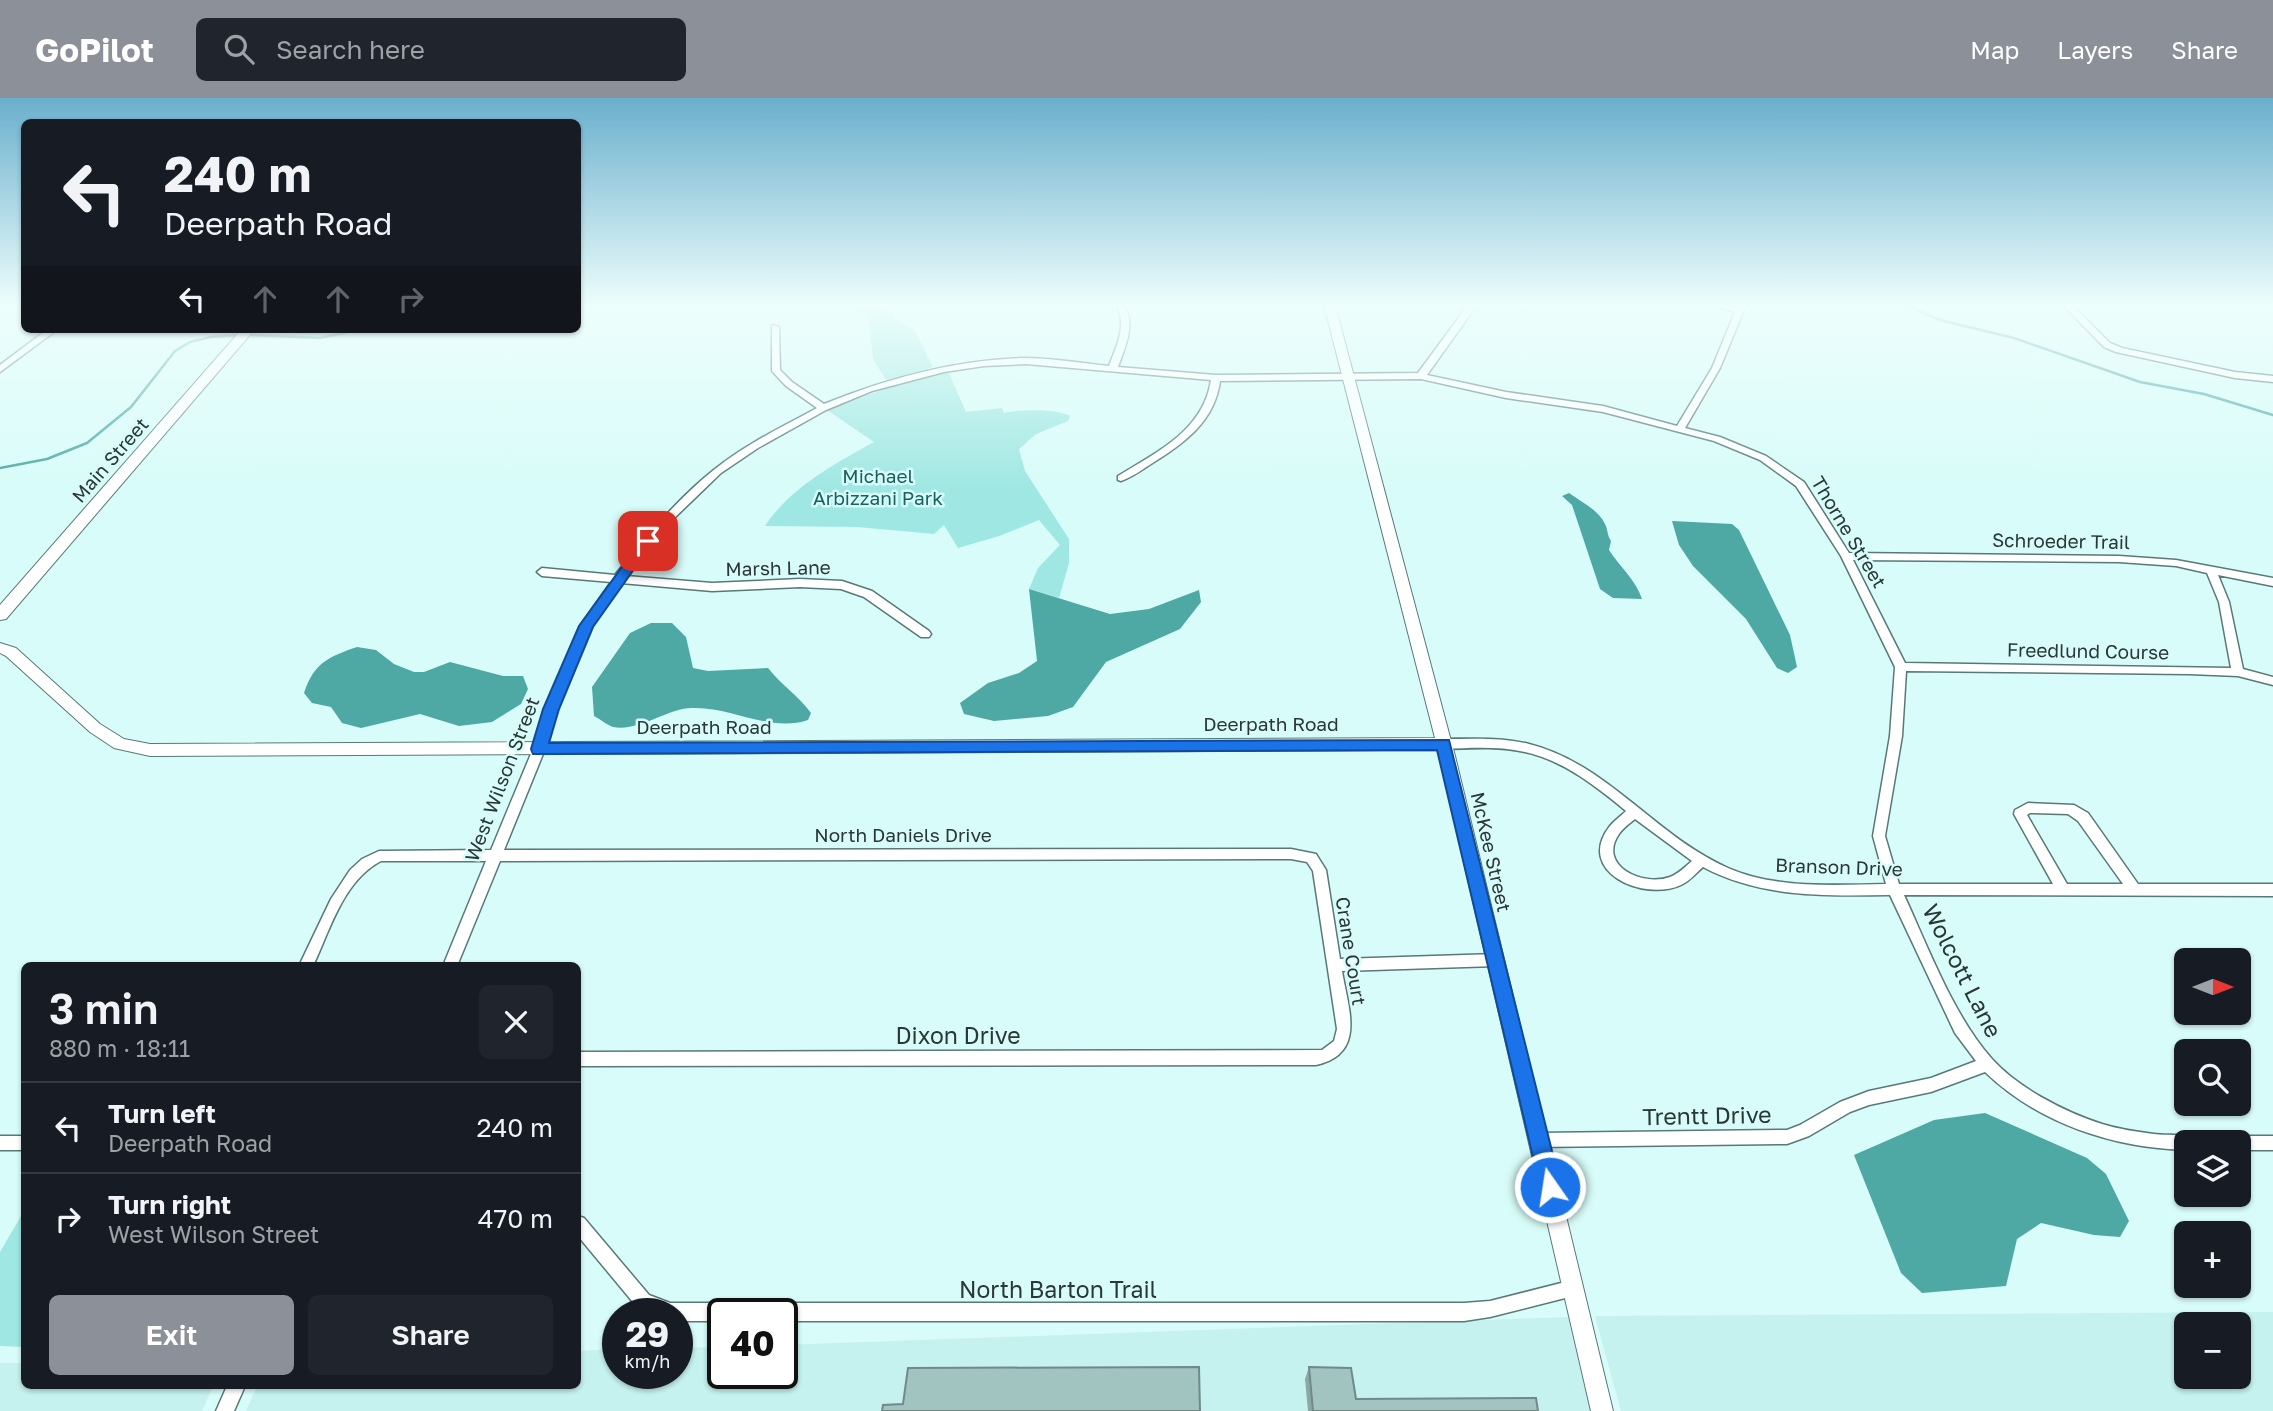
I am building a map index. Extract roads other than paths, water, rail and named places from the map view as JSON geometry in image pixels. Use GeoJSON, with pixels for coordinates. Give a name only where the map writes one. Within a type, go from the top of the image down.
{"type":"FeatureCollection","features":[{"type":"Feature","properties":{"kind":"main road","name":"Main Street"},"geometry":{"type":"LineString","coordinates":[[0,615],[217,366]]}},
{"type":"Feature","properties":{"kind":"street"},"geometry":{"type":"LineString","coordinates":[[776,366],[776,371],[789,384],[823,408]]}},
{"type":"Feature","properties":{"kind":"street","name":"West Wilson Street"},"geometry":{"type":"LineString","coordinates":[[452,962],[582,636],[618,579],[662,525],[718,471],[755,446],[823,408],[905,378],[957,366]]}},
{"type":"Feature","properties":{"kind":"street","name":"West Wilson Street"},"geometry":{"type":"LineString","coordinates":[[1102,366],[1216,378],[1349,378]]}},
{"type":"Feature","properties":{"kind":"street","name":"McKee Street"},"geometry":{"type":"LineString","coordinates":[[1346,366],[1444,744],[1602,1411]]}},
{"type":"Feature","properties":{"kind":"street"},"geometry":{"type":"LineString","coordinates":[[1421,376],[1428,366]]}},
{"type":"Feature","properties":{"kind":"street"},"geometry":{"type":"LineString","coordinates":[[1680,429],[1717,366]]}},
{"type":"Feature","properties":{"kind":"street"},"geometry":{"type":"LineString","coordinates":[[2191,366],[2273,379]]}},
{"type":"Feature","properties":{"kind":"street","name":"Thorne Street"},"geometry":{"type":"LineString","coordinates":[[1349,378],[1421,376],[1506,395],[1602,408],[1748,450],[1786,473],[1809,495],[1846,556],[1901,667]]}},
{"type":"Feature","properties":{"kind":"street"},"geometry":{"type":"LineString","coordinates":[[1121,478],[1183,436],[1202,417],[1212,399],[1216,378]]}},
{"type":"Feature","properties":{"kind":"street","name":"Schroeder Trail"},"geometry":{"type":"LineString","coordinates":[[1846,556],[2119,559],[2176,563],[2273,582]]}},
{"type":"Feature","properties":{"kind":"street"},"geometry":{"type":"LineString","coordinates":[[2211,570],[2224,602],[2238,673]]}},
{"type":"Feature","properties":{"kind":"street","name":"Marsh Lane"},"geometry":{"type":"LineString","coordinates":[[542,572],[712,587],[800,583],[842,585],[862,590],[925,634]]}},
{"type":"Feature","properties":{"kind":"street","name":"Deerpath Road"},"geometry":{"type":"LineString","coordinates":[[0,648],[11,652],[95,728],[120,744],[150,750],[1444,744]]}},
{"type":"Feature","properties":{"kind":"street"},"geometry":{"type":"LineString","coordinates":[[1894,889],[1879,836],[1896,736],[1901,667]]}},
{"type":"Feature","properties":{"kind":"street","name":"Freedlund Course"},"geometry":{"type":"LineString","coordinates":[[1901,667],[2238,673],[2273,681]]}},
{"type":"Feature","properties":{"kind":"street","name":"Branson Drive"},"geometry":{"type":"LineString","coordinates":[[1444,744],[1497,744],[1536,750],[1576,767],[1701,861],[1712,868],[1754,882],[1789,887],[1894,889],[2273,890]]}},
{"type":"Feature","properties":{"kind":"street"},"geometry":{"type":"LineString","coordinates":[[2063,890],[2020,814],[2028,808],[2070,809],[2083,817],[2134,890]]}},
{"type":"Feature","properties":{"kind":"street"},"geometry":{"type":"LineString","coordinates":[[1634,812],[1612,831],[1606,844],[1609,863],[1622,878],[1646,885],[1675,882],[1701,861]]}},
{"type":"Feature","properties":{"kind":"street","name":"North Daniels Drive"},"geometry":{"type":"LineString","coordinates":[[308,962],[357,868],[368,860],[390,855],[1291,854],[1311,858]]}},
{"type":"Feature","properties":{"kind":"street","name":"Crane Court"},"geometry":{"type":"LineString","coordinates":[[1311,858],[1320,873],[1344,1029],[1343,1041],[1337,1050]]}},
{"type":"Feature","properties":{"kind":"street","name":"Wolcott Lane"},"geometry":{"type":"LineString","coordinates":[[1894,889],[1960,1028],[1987,1064],[2026,1097],[2077,1123],[2128,1138],[2174,1142]]}},
{"type":"Feature","properties":{"kind":"street"},"geometry":{"type":"LineString","coordinates":[[1334,965],[1496,960]]}},
{"type":"Feature","properties":{"kind":"street","name":"Dixon Drive"},"geometry":{"type":"LineString","coordinates":[[581,1059],[1302,1058],[1327,1056],[1337,1050]]}},
{"type":"Feature","properties":{"kind":"street","name":"Trentt Drive"},"geometry":{"type":"LineString","coordinates":[[1539,1140],[1787,1137],[1804,1131],[1845,1107],[1869,1098],[1952,1079],[1987,1064]]}},
{"type":"Feature","properties":{"kind":"street"},"geometry":{"type":"LineString","coordinates":[[0,1143],[21,1143]]}},
{"type":"Feature","properties":{"kind":"street"},"geometry":{"type":"LineString","coordinates":[[2251,1143],[2273,1143]]}},
{"type":"Feature","properties":{"kind":"street","name":"North Barton Trail"},"geometry":{"type":"LineString","coordinates":[[581,1228],[643,1301],[670,1312],[1464,1312],[1573,1288]]}},
{"type":"Feature","properties":{"kind":"street"},"geometry":{"type":"LineString","coordinates":[[225,1411],[235,1389]]}},
{"type":"Feature","properties":{"kind":"waterway"},"geometry":{"type":"LineString","coordinates":[[0,468],[47,459],[87,443],[131,407],[163,366]]}},
{"type":"Feature","properties":{"kind":"waterway"},"geometry":{"type":"LineString","coordinates":[[2095,366],[2140,382],[2204,394],[2273,415]]}},
{"type":"Feature","properties":{"kind":"park label","name":"Michael Arbizzani Park"},"geometry":{"type":"Point","coordinates":[878,487]}}]}
